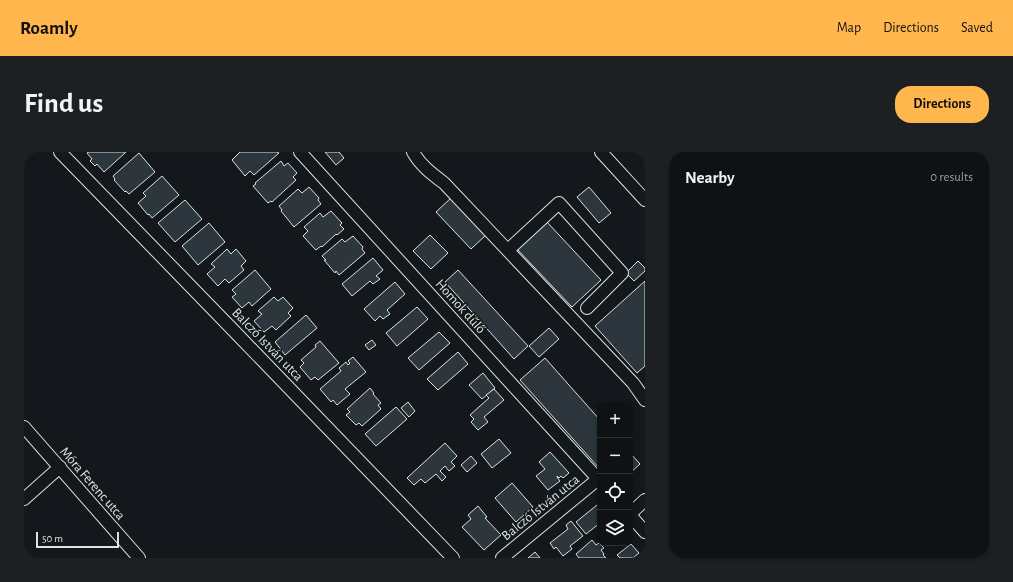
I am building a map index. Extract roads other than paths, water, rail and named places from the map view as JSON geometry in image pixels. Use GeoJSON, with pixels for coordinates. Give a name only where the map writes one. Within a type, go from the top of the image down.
{"type":"FeatureCollection","features":[{"type":"Feature","properties":{"kind":"street","name":"Balczó István utca"},"geometry":{"type":"LineString","coordinates":[[60,152],[230,326],[452,558]]}},
{"type":"Feature","properties":{"kind":"street","name":"Homok dűlő"},"geometry":{"type":"LineString","coordinates":[[300,152],[597,478]]}},
{"type":"Feature","properties":{"kind":"street"},"geometry":{"type":"LineString","coordinates":[[413,152],[416,158],[429,172],[444,183],[633,383],[645,400]]}},
{"type":"Feature","properties":{"kind":"street"},"geometry":{"type":"LineString","coordinates":[[601,152],[645,200]]}},
{"type":"Feature","properties":{"kind":"street"},"geometry":{"type":"LineString","coordinates":[[508,250],[559,203],[622,273],[587,308]]}},
{"type":"Feature","properties":{"kind":"street","name":"Móra Ferenc utca"},"geometry":{"type":"LineString","coordinates":[[24,427],[139,558]]}},
{"type":"Feature","properties":{"kind":"street"},"geometry":{"type":"LineString","coordinates":[[24,499],[60,468]]}},
{"type":"Feature","properties":{"kind":"street","name":"Balczó István utca"},"geometry":{"type":"LineString","coordinates":[[502,558],[597,482]]}},
{"type":"Feature","properties":{"kind":"street"},"geometry":{"type":"LineString","coordinates":[[633,512],[645,500]]}},
{"type":"Feature","properties":{"kind":"street"},"geometry":{"type":"LineString","coordinates":[[633,518],[645,532]]}}]}
